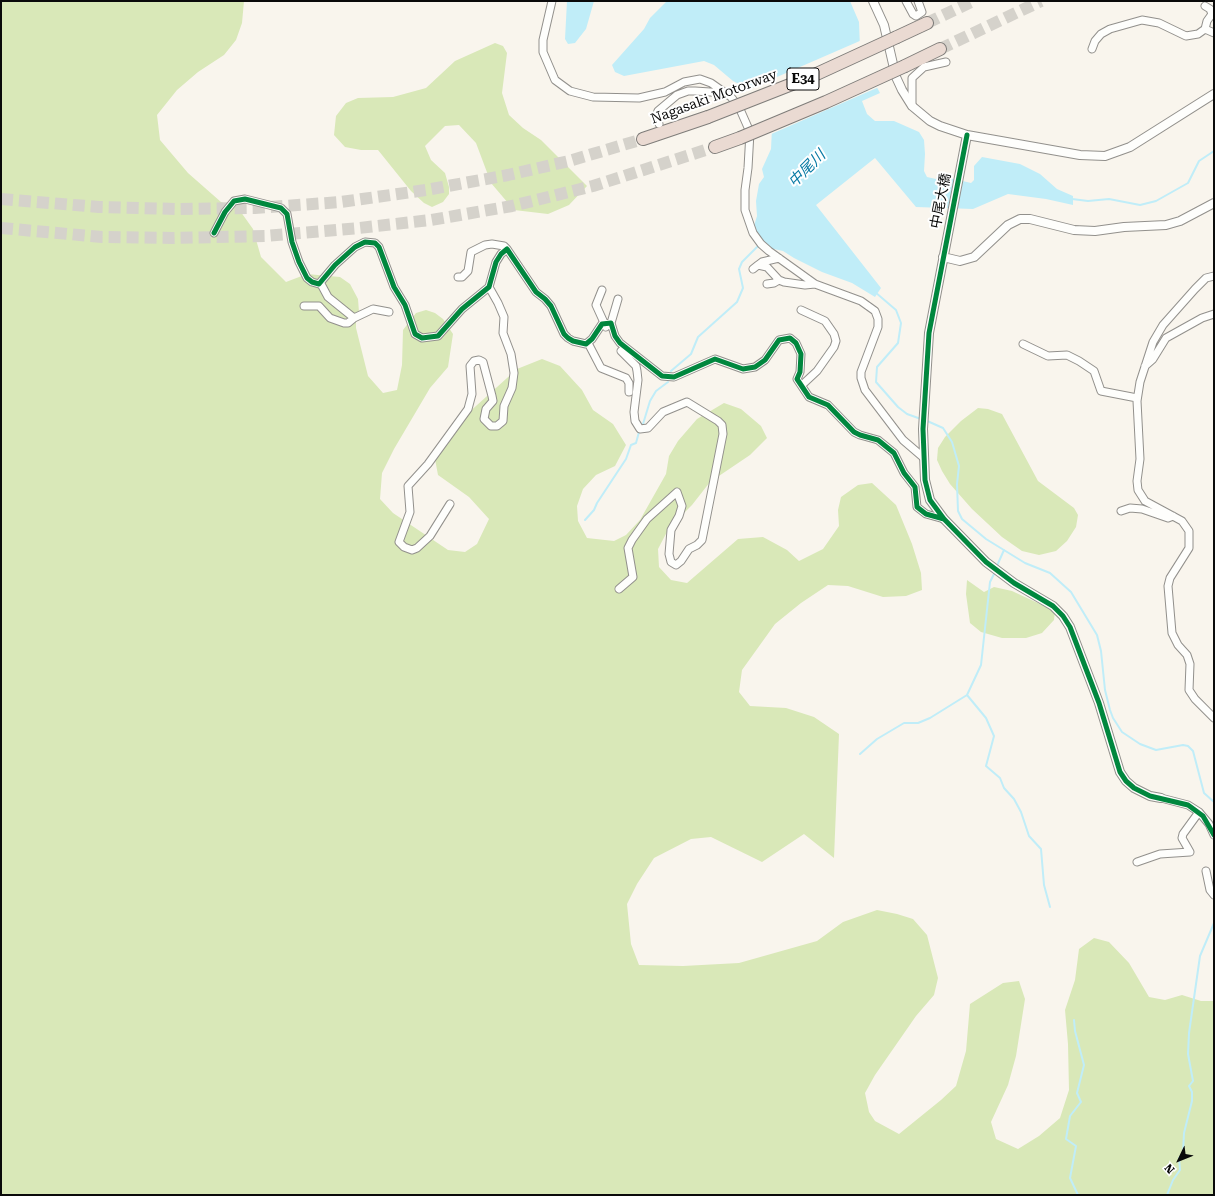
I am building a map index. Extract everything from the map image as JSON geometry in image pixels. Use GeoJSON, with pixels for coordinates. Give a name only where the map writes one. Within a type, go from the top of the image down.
{"type":"FeatureCollection","features":[{"type":"Feature","properties":{"kind":"highway","name":"Nagasaki Motorway"},"geometry":{"type":"LineString","coordinates":[[642,139],[708,117],[810,76],[928,23]]}},
{"type":"Feature","properties":{"kind":"highway","name":"E34"},"geometry":{"type":"LineString","coordinates":[[715,147],[826,102],[940,49]]}},
{"type":"Feature","properties":{"kind":"street"},"geometry":{"type":"LineString","coordinates":[[552,1],[543,40],[543,52],[555,80],[570,91],[593,97],[639,98],[665,92],[684,82],[700,79],[711,83],[726,93],[739,107],[750,132],[745,190],[745,210],[748,223],[761,244],[815,284],[861,301],[875,311],[878,318],[878,327],[861,372],[861,378],[865,390],[903,440],[924,458]]}},
{"type":"Feature","properties":{"kind":"street"},"geometry":{"type":"LineString","coordinates":[[873,1],[884,25],[896,77],[912,106],[930,121],[967,135],[1080,155],[1105,156],[1130,147],[1214,94]]}},
{"type":"Feature","properties":{"kind":"street"},"geometry":{"type":"LineString","coordinates":[[906,1],[913,14],[916,16],[922,12],[918,1]]}},
{"type":"Feature","properties":{"kind":"street"},"geometry":{"type":"LineString","coordinates":[[1092,49],[1095,41],[1101,34],[1135,21],[1142,20],[1159,23],[1186,36],[1198,34],[1205,29],[1207,21],[1212,14],[1209,6]]}},
{"type":"Feature","properties":{"kind":"street"},"geometry":{"type":"LineString","coordinates":[[1205,29],[1214,33]]}},
{"type":"Feature","properties":{"kind":"street"},"geometry":{"type":"LineString","coordinates":[[912,106],[912,78],[924,67],[946,62]]}},
{"type":"Feature","properties":{"kind":"street"},"geometry":{"type":"LineString","coordinates":[[659,124],[656,116],[658,111],[677,95],[688,91],[726,93]]}},
{"type":"Feature","properties":{"kind":"street","name":"中尾大橋"},"geometry":{"type":"LineString","coordinates":[[967,135],[929,332],[924,409],[924,458],[925,480],[930,500],[944,520],[990,565],[1004,576],[1054,606],[1063,616],[1070,626],[1099,702],[1120,772],[1126,781],[1134,788],[1150,796],[1161,798]]}},
{"type":"Feature","properties":{"kind":"street"},"geometry":{"type":"LineString","coordinates":[[214,233],[225,212],[234,201],[245,199],[280,208],[287,214],[292,242],[299,262],[307,278],[312,282],[321,284],[328,297],[354,318]]}},
{"type":"Feature","properties":{"kind":"street"},"geometry":{"type":"LineString","coordinates":[[943,258],[960,261],[974,257],[1008,225],[1020,219],[1030,219],[1074,230],[1095,231],[1166,224],[1180,221],[1214,203]]}},
{"type":"Feature","properties":{"kind":"street"},"geometry":{"type":"LineString","coordinates":[[321,284],[335,265],[355,247],[365,242],[375,242],[379,247],[394,287],[409,313],[415,334],[422,338],[427,338],[441,333],[462,309],[488,287],[496,262],[501,254],[507,249]]}},
{"type":"Feature","properties":{"kind":"street"},"geometry":{"type":"LineString","coordinates":[[458,277],[462,277],[468,271],[472,252],[486,245],[492,244],[504,246],[536,292],[551,306],[564,334],[573,341],[581,344],[588,343],[602,324],[608,323]]}},
{"type":"Feature","properties":{"kind":"street"},"geometry":{"type":"LineString","coordinates":[[779,258],[762,262],[756,267],[767,267],[779,280],[805,285],[815,284]]}},
{"type":"Feature","properties":{"kind":"street"},"geometry":{"type":"LineString","coordinates":[[1214,276],[1206,278],[1163,325],[1153,342],[1137,398],[1140,459],[1137,481],[1138,490],[1145,501],[1173,516],[1187,526],[1190,531],[1190,548],[1170,578],[1168,586],[1172,633],[1178,645],[1187,655],[1190,664],[1188,685],[1191,695],[1214,718]]}},
{"type":"Feature","properties":{"kind":"street"},"geometry":{"type":"LineString","coordinates":[[767,284],[774,283],[779,280]]}},
{"type":"Feature","properties":{"kind":"street"},"geometry":{"type":"LineString","coordinates":[[450,504],[430,536],[417,548],[412,550],[404,548],[399,542],[410,512],[408,486],[428,464],[468,409],[472,394],[470,366],[474,361],[479,360],[483,362],[493,401],[486,409],[484,419],[491,426],[497,426],[503,421],[504,406],[512,388],[514,373],[503,333],[504,317],[498,303],[488,287]]}},
{"type":"Feature","properties":{"kind":"street"},"geometry":{"type":"LineString","coordinates":[[602,290],[596,305],[615,336],[627,350],[656,373],[667,377],[674,376],[715,360],[743,369],[755,367],[763,363],[779,340],[790,338],[796,343],[801,354],[800,372],[797,379],[809,397],[828,405],[854,432],[878,440],[894,453],[904,473],[915,487],[917,507],[926,514],[944,520]]}},
{"type":"Feature","properties":{"kind":"street"},"geometry":{"type":"LineString","coordinates":[[618,299],[608,323],[611,339],[636,366],[637,371],[634,412],[635,422],[640,429],[648,428],[663,412],[687,402],[718,420],[722,425],[723,434],[702,540],[697,545],[689,549],[676,565],[671,562],[669,554],[671,530],[679,516],[682,506],[677,492],[647,519],[632,540],[628,548],[633,577],[619,589]]}},
{"type":"Feature","properties":{"kind":"street"},"geometry":{"type":"LineString","coordinates":[[304,306],[319,306],[330,318],[344,323],[348,323],[354,318],[373,309],[389,312]]}},
{"type":"Feature","properties":{"kind":"street"},"geometry":{"type":"LineString","coordinates":[[801,310],[825,321],[834,334],[836,341],[834,347],[817,371],[802,385]]}},
{"type":"Feature","properties":{"kind":"street"},"geometry":{"type":"LineString","coordinates":[[1145,366],[1153,359],[1166,338],[1171,334],[1214,314]]}},
{"type":"Feature","properties":{"kind":"street"},"geometry":{"type":"LineString","coordinates":[[588,343],[601,368],[626,378],[630,383],[629,392]]}},
{"type":"Feature","properties":{"kind":"street"},"geometry":{"type":"LineString","coordinates":[[1023,344],[1048,356],[1067,355],[1084,364],[1096,373],[1098,386],[1101,391],[1137,398]]}},
{"type":"Feature","properties":{"kind":"street"},"geometry":{"type":"LineString","coordinates":[[1121,511],[1130,508],[1142,509],[1163,518],[1173,516]]}},
{"type":"Feature","properties":{"kind":"street"},"geometry":{"type":"LineString","coordinates":[[1161,798],[1188,805],[1199,812],[1209,824],[1214,835]]}},
{"type":"Feature","properties":{"kind":"street"},"geometry":{"type":"LineString","coordinates":[[1137,862],[1160,854],[1190,852],[1182,838],[1183,834],[1199,812]]}},
{"type":"Feature","properties":{"kind":"street"},"geometry":{"type":"LineString","coordinates":[[1206,871],[1210,890],[1214,895]]}},
{"type":"Feature","properties":{"kind":"green space"},"geometry":{"type":"Polygon","coordinates":[[[1,1],[244,1],[242,23],[236,40],[224,55],[198,72],[177,90],[157,115],[160,140],[188,173],[221,202],[238,208],[253,229],[261,257],[286,282],[307,274],[340,277],[350,284],[358,299],[359,312],[356,320],[356,328],[368,376],[383,393],[397,390],[402,365],[403,330],[416,313],[426,310],[435,313],[443,319],[453,334],[448,367],[430,388],[394,449],[382,473],[380,499],[393,513],[448,550],[465,552],[477,544],[489,519],[469,497],[438,475],[435,459],[466,415],[517,369],[542,359],[560,366],[582,390],[593,410],[613,424],[626,445],[615,466],[596,475],[583,489],[577,506],[578,521],[587,538],[614,541],[626,535],[640,520],[666,474],[669,456],[678,441],[697,419],[724,403],[741,409],[761,426],[767,438],[750,455],[710,482],[692,505],[669,528],[658,549],[659,567],[671,580],[687,583],[738,539],[763,537],[787,550],[799,561],[823,549],[839,526],[838,510],[841,497],[858,485],[872,483],[896,505],[912,544],[921,573],[922,590],[906,596],[883,597],[848,586],[828,585],[801,603],[775,624],[742,670],[739,692],[750,706],[786,708],[814,717],[839,734],[834,858],[804,834],[762,862],[711,837],[691,839],[654,858],[637,884],[627,904],[631,944],[639,965],[683,966],[739,963],[817,941],[843,922],[877,910],[913,919],[927,935],[938,978],[934,995],[916,1016],[875,1075],[865,1093],[869,1112],[875,1121],[899,1134],[941,1100],[956,1086],[966,1051],[970,1004],[1003,983],[1019,981],[1025,999],[1016,1056],[1008,1085],[991,1122],[996,1139],[1018,1149],[1039,1136],[1060,1118],[1069,1090],[1068,1044],[1065,1010],[1075,980],[1079,949],[1094,938],[1109,942],[1129,963],[1149,997],[1165,1000],[1182,995],[1201,1001],[1214,1001],[1214,1195],[1,1195],[1,1]]]}},
{"type":"Feature","properties":{"kind":"green space"},"geometry":{"type":"Polygon","coordinates":[[[495,43],[503,46],[507,53],[502,93],[509,115],[523,128],[541,140],[587,186],[569,205],[548,214],[514,210],[491,183],[476,143],[459,125],[445,126],[425,146],[431,160],[445,173],[449,187],[449,194],[443,202],[432,207],[424,203],[411,191],[378,150],[361,150],[345,147],[334,135],[336,116],[346,103],[358,98],[393,97],[426,88],[455,61],[495,43]]]}},
{"type":"Feature","properties":{"kind":"green space"},"geometry":{"type":"Polygon","coordinates":[[[978,408],[988,409],[1002,414],[1038,481],[1074,508],[1078,515],[1076,527],[1067,541],[1056,551],[1039,555],[1022,551],[1002,537],[972,509],[950,484],[942,471],[937,460],[938,448],[945,437],[961,421],[978,408]]]}},
{"type":"Feature","properties":{"kind":"green space"},"geometry":{"type":"Polygon","coordinates":[[[967,580],[984,592],[994,587],[1012,591],[1055,611],[1054,620],[1042,633],[1026,638],[1002,638],[981,632],[970,623],[966,594],[967,580]]]}},
{"type":"Feature","properties":{"kind":"water"},"geometry":{"type":"Polygon","coordinates":[[[567,1],[594,1],[586,29],[575,43],[568,44],[565,39],[567,1]]]}},
{"type":"Feature","properties":{"kind":"water","name":"中尾川"},"geometry":{"type":"Polygon","coordinates":[[[667,1],[850,1],[859,22],[860,48],[865,65],[880,93],[862,101],[867,114],[875,121],[894,121],[919,132],[924,140],[924,171],[927,177],[936,179],[938,175],[971,183],[974,180],[974,166],[982,157],[1020,164],[1040,174],[1057,189],[1073,196],[1073,205],[1046,199],[1008,194],[973,209],[916,207],[875,158],[816,205],[881,288],[875,297],[852,283],[822,272],[783,251],[760,246],[753,229],[757,216],[756,201],[759,184],[764,177],[762,169],[771,149],[772,128],[763,102],[749,89],[733,81],[714,65],[704,61],[624,76],[615,72],[612,65],[644,29],[650,18],[667,1]]]}},
{"type":"Feature","properties":{"kind":"pier"},"geometry":{"type":"Polygon","coordinates":[[[862,40],[862,48],[866,64],[879,87],[769,135],[770,129],[761,103],[747,90],[862,40]]]}},
{"type":"Feature","properties":{"kind":"waterway"},"geometry":{"type":"LineString","coordinates":[[1072,199],[1088,201],[1109,199],[1140,205],[1156,201],[1188,183],[1199,161],[1214,151]]}},
{"type":"Feature","properties":{"kind":"waterway"},"geometry":{"type":"LineString","coordinates":[[671,371],[691,354],[698,337],[737,302],[743,288],[739,269],[742,262],[759,245]]}},
{"type":"Feature","properties":{"kind":"waterway"},"geometry":{"type":"LineString","coordinates":[[875,292],[896,310],[901,323],[898,343],[877,367],[876,382],[898,407],[907,414],[921,419]]}},
{"type":"Feature","properties":{"kind":"waterway"},"geometry":{"type":"LineString","coordinates":[[643,424],[650,401],[656,391],[668,382]]}},
{"type":"Feature","properties":{"kind":"waterway"},"geometry":{"type":"LineString","coordinates":[[925,420],[943,428],[952,442],[959,466],[957,484],[958,511],[962,519],[986,539],[1025,563],[1050,573],[1071,592],[1097,635],[1101,651],[1105,690],[1110,710],[1122,732],[1140,744],[1156,750],[1183,745],[1188,746],[1193,751],[1204,793],[1214,802]]}},
{"type":"Feature","properties":{"kind":"waterway"},"geometry":{"type":"LineString","coordinates":[[585,520],[594,510],[626,459],[631,445],[636,443],[639,432]]}},
{"type":"Feature","properties":{"kind":"waterway"},"geometry":{"type":"LineString","coordinates":[[996,568],[1004,550]]}},
{"type":"Feature","properties":{"kind":"waterway"},"geometry":{"type":"LineString","coordinates":[[860,754],[877,739],[904,723],[918,723],[930,718],[967,695],[981,665],[990,582],[995,572]]}},
{"type":"Feature","properties":{"kind":"waterway"},"geometry":{"type":"LineString","coordinates":[[967,695],[986,718],[994,736],[986,766],[1000,778],[1004,788],[1014,799],[1021,812],[1029,836],[1041,849],[1044,885],[1050,907]]}},
{"type":"Feature","properties":{"kind":"waterway"},"geometry":{"type":"LineString","coordinates":[[1167,1195],[1173,1180],[1180,1170],[1179,1158],[1183,1153],[1184,1133],[1192,1101],[1192,1092],[1189,1086],[1193,1081],[1188,1054],[1189,1033],[1200,956],[1214,923]]}},
{"type":"Feature","properties":{"kind":"waterway"},"geometry":{"type":"LineString","coordinates":[[1074,1020],[1075,1031],[1084,1065],[1077,1093],[1081,1102],[1070,1116],[1066,1139],[1076,1146],[1070,1178],[1078,1195]]}},
{"type":"Feature","properties":{"kind":"tunnel"},"geometry":{"type":"LineString","coordinates":[[927,23],[973,1]]}},
{"type":"Feature","properties":{"kind":"tunnel"},"geometry":{"type":"LineString","coordinates":[[940,49],[1041,1]]}},
{"type":"Feature","properties":{"kind":"tunnel"},"geometry":{"type":"LineString","coordinates":[[1,199],[99,207],[178,209],[255,208],[341,202],[426,190],[508,175],[569,161],[643,139]]}},
{"type":"Feature","properties":{"kind":"tunnel"},"geometry":{"type":"LineString","coordinates":[[1,228],[102,237],[172,238],[265,236],[431,220],[512,206],[593,186],[715,147]]}},
{"type":"Feature","properties":{"kind":"cycle path"},"geometry":{"type":"LineString","coordinates":[[967,135],[929,333],[923,429],[925,480],[930,500],[944,519],[986,562],[1014,583],[1053,606],[1063,616],[1070,627],[1099,703],[1120,772],[1126,781],[1134,788],[1150,796],[1188,805],[1203,816],[1214,835]]}},
{"type":"Feature","properties":{"kind":"cycle path"},"geometry":{"type":"LineString","coordinates":[[214,233],[225,212],[234,201],[245,199],[281,208],[287,214],[292,242],[299,262],[307,278],[312,282],[319,284],[335,265],[355,247],[365,242],[375,243],[379,247],[394,287],[405,305],[415,334],[422,338],[438,336],[462,309],[489,287],[496,262],[501,254],[507,249],[536,292],[551,306],[564,334],[568,338],[573,341],[586,344],[592,339],[602,324],[611,323],[615,336],[620,343],[662,376],[674,377],[715,359],[743,369],[755,367],[765,360],[779,340],[790,338],[796,343],[801,354],[800,372],[797,379],[809,397],[828,405],[854,432],[878,440],[894,453],[904,473],[915,487],[917,507],[926,514],[944,519]]}}]}
